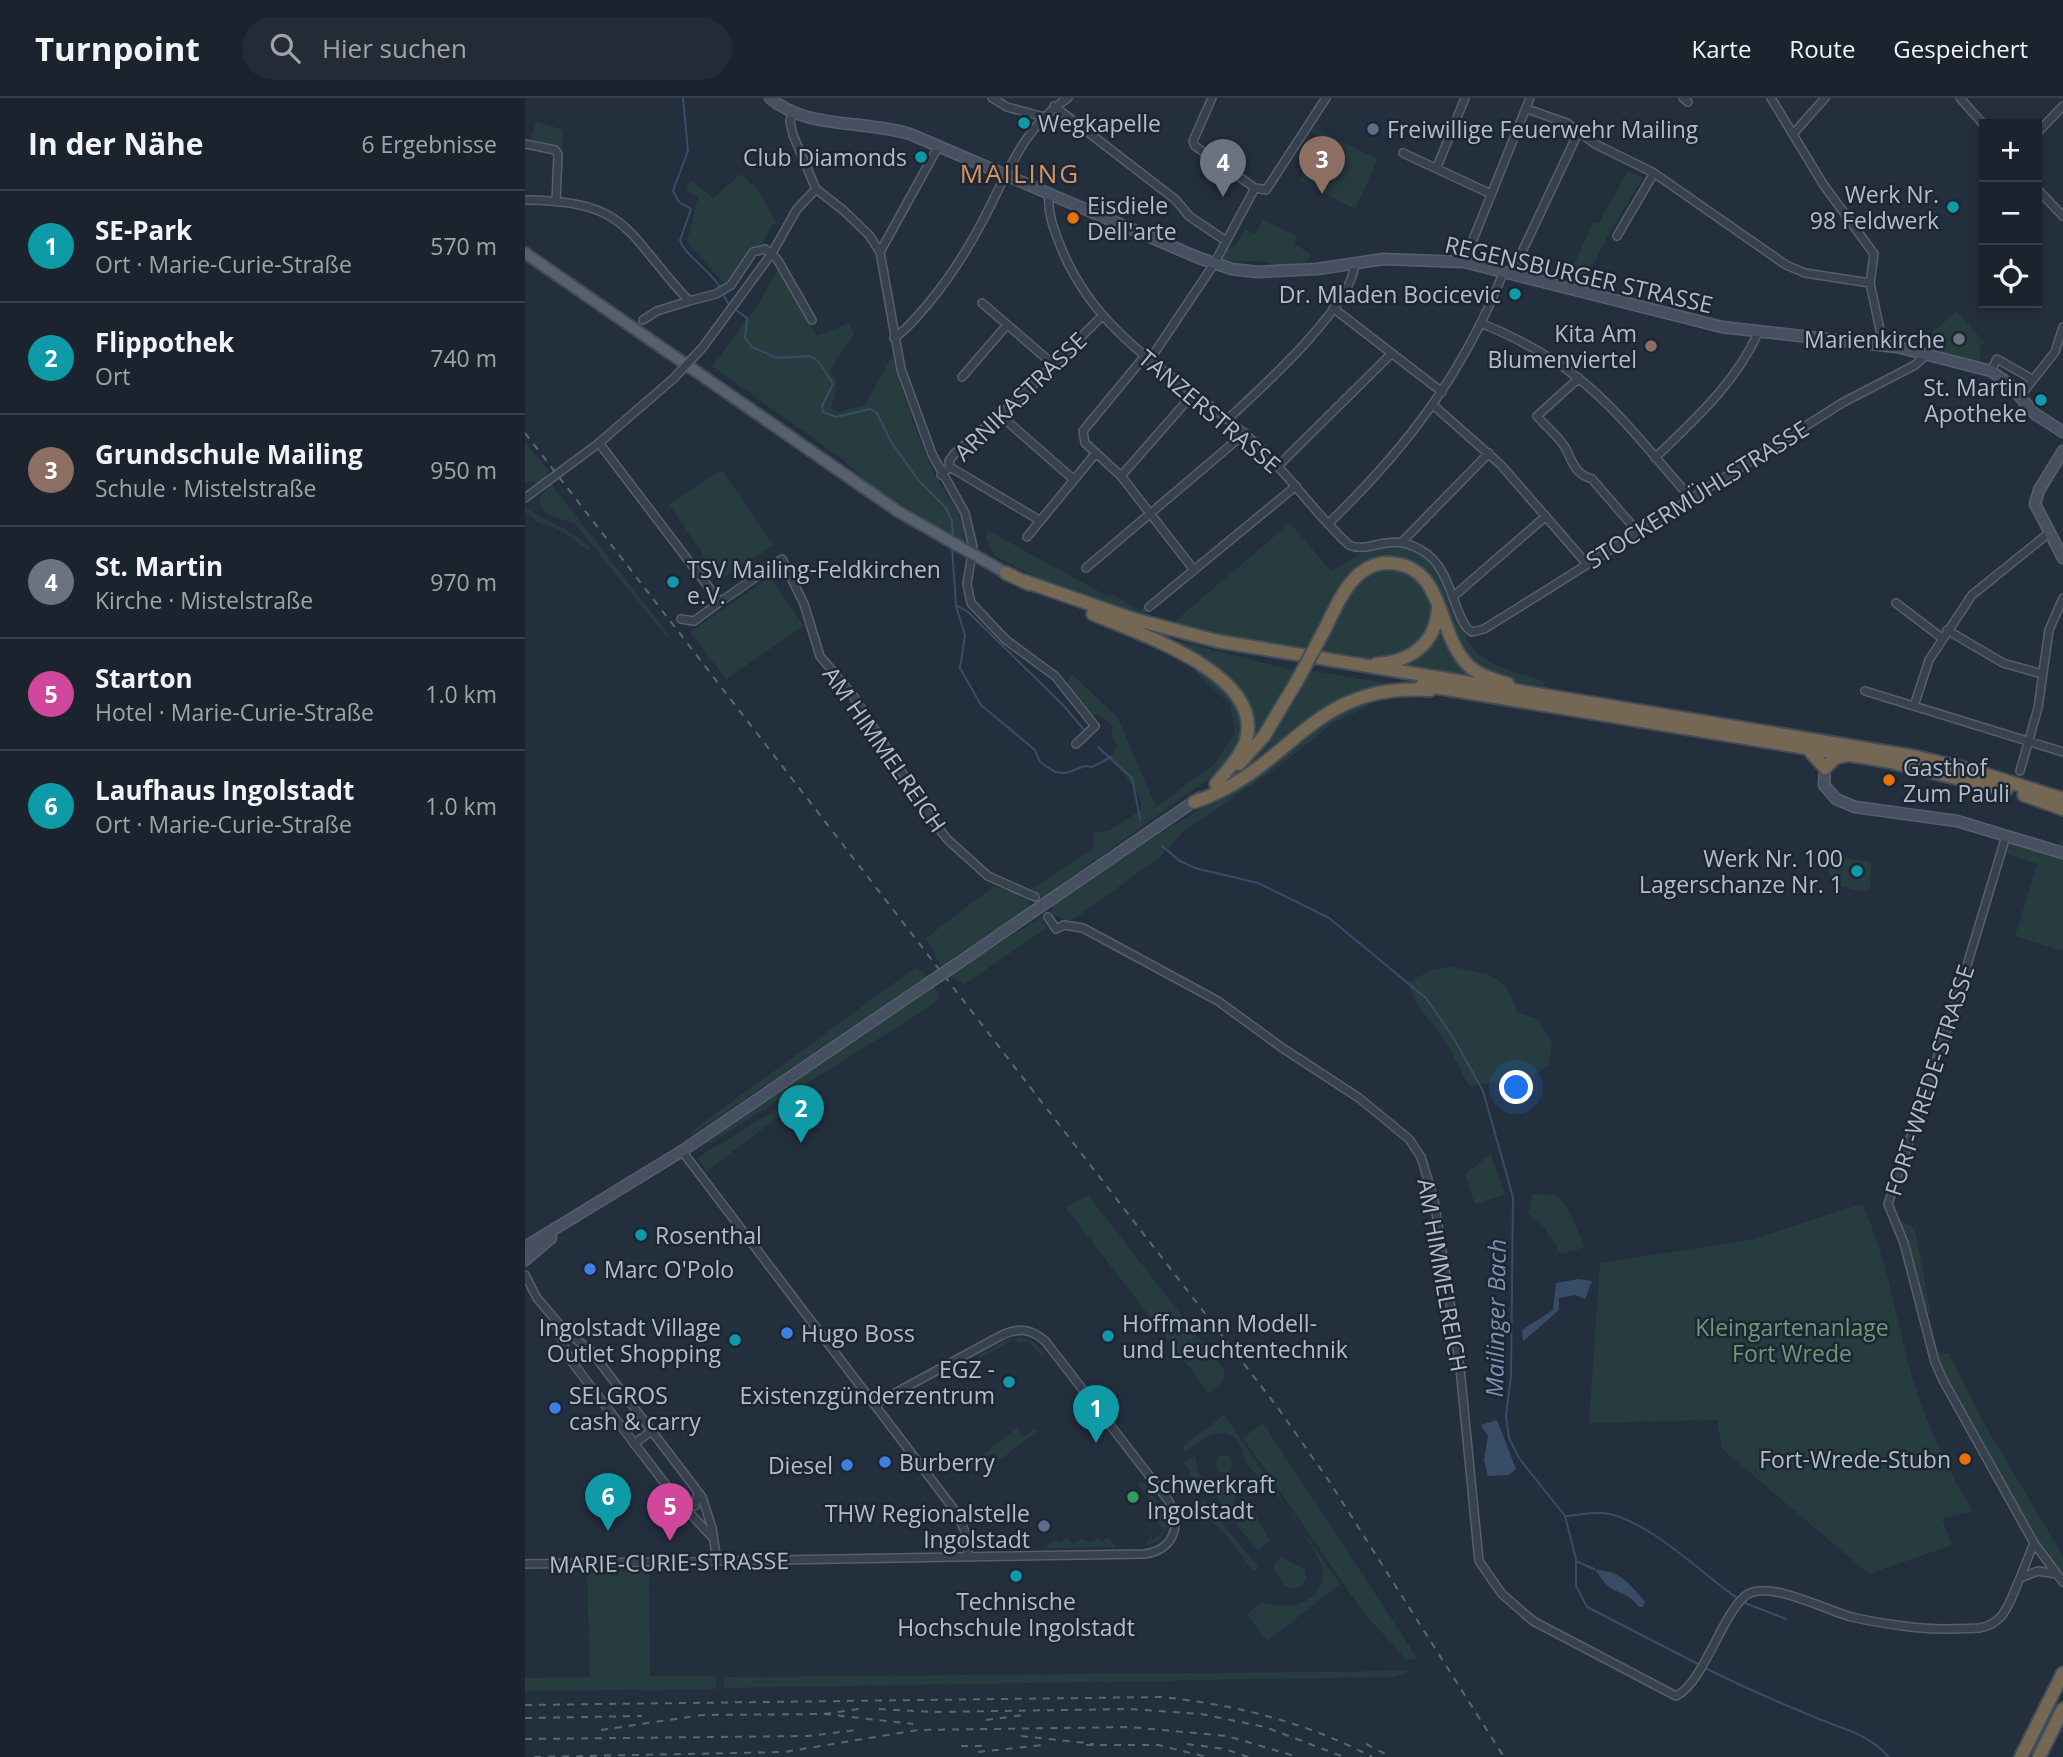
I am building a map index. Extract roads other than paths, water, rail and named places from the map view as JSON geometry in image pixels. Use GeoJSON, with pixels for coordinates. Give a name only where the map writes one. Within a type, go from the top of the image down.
{"type":"FeatureCollection","features":[{"type":"Feature","properties":{"kind":"highway"},"geometry":{"type":"LineString","coordinates":[[1216,785],[1264,736],[1354,579],[1364,570],[1383,564],[1399,564],[1418,572],[1432,589],[1450,635],[1470,667],[1495,680],[1578,702]]}},
{"type":"Feature","properties":{"kind":"highway"},"geometry":{"type":"LineString","coordinates":[[1006,573],[1191,659],[1218,676],[1238,695],[1247,711],[1245,742],[1216,785]]}},
{"type":"Feature","properties":{"kind":"highway"},"geometry":{"type":"LineString","coordinates":[[1024,581],[1178,633],[1350,665],[1917,757],[1975,771],[2063,799]]}},
{"type":"Feature","properties":{"kind":"highway"},"geometry":{"type":"LineString","coordinates":[[1350,665],[1395,662],[1414,654],[1433,632],[1438,604]]}},
{"type":"Feature","properties":{"kind":"highway"},"geometry":{"type":"LineString","coordinates":[[1083,610],[1216,648],[1462,692],[1848,755],[1967,778],[2063,810]]}},
{"type":"Feature","properties":{"kind":"highway"},"geometry":{"type":"LineString","coordinates":[[1194,802],[1215,795],[1258,768],[1307,727],[1347,701],[1391,689],[1462,692]]}},
{"type":"Feature","properties":{"kind":"highway"},"geometry":{"type":"LineString","coordinates":[[1806,748],[1818,756],[1825,768],[1835,758],[1848,755]]}},
{"type":"Feature","properties":{"kind":"highway"},"geometry":{"type":"LineString","coordinates":[[2021,1757],[2063,1673]]}},
{"type":"Feature","properties":{"kind":"highway"},"geometry":{"type":"LineString","coordinates":[[2039,1757],[2063,1709]]}},
{"type":"Feature","properties":{"kind":"main road"},"geometry":{"type":"LineString","coordinates":[[525,254],[943,539],[1006,573]]}},
{"type":"Feature","properties":{"kind":"street","name":"REGENSBURGER STRASSE"},"geometry":{"type":"LineString","coordinates":[[770,98],[792,113],[810,119],[894,130],[1214,264],[1246,271],[1276,272],[1414,258],[1464,262],[1722,327],[1758,333],[1883,344],[1991,371]]}},
{"type":"Feature","properties":{"kind":"street"},"geometry":{"type":"LineString","coordinates":[[992,98],[1007,107],[1044,117]]}},
{"type":"Feature","properties":{"kind":"street"},"geometry":{"type":"LineString","coordinates":[[894,338],[912,323],[951,272],[981,225],[1012,159],[1044,117],[1068,98]]}},
{"type":"Feature","properties":{"kind":"street"},"geometry":{"type":"LineString","coordinates":[[1212,98],[1193,141],[1195,146],[1255,188],[1266,190],[1326,98]]}},
{"type":"Feature","properties":{"kind":"street"},"geometry":{"type":"LineString","coordinates":[[1437,167],[1465,98]]}},
{"type":"Feature","properties":{"kind":"street"},"geometry":{"type":"LineString","coordinates":[[1464,262],[1528,109],[1530,98]]}},
{"type":"Feature","properties":{"kind":"street"},"geometry":{"type":"LineString","coordinates":[[1771,98],[1822,184],[1874,254],[1870,283],[1883,344]]}},
{"type":"Feature","properties":{"kind":"street"},"geometry":{"type":"LineString","coordinates":[[1793,134],[1825,98]]}},
{"type":"Feature","properties":{"kind":"street"},"geometry":{"type":"LineString","coordinates":[[1960,98],[1979,119]]}},
{"type":"Feature","properties":{"kind":"street"},"geometry":{"type":"LineString","coordinates":[[1055,106],[1176,200],[1189,216],[1226,241]]}},
{"type":"Feature","properties":{"kind":"street"},"geometry":{"type":"LineString","coordinates":[[2042,128],[2063,106]]}},
{"type":"Feature","properties":{"kind":"street"},"geometry":{"type":"LineString","coordinates":[[1528,109],[1567,123],[1595,144],[1654,173],[1786,265],[1805,273],[1870,283]]}},
{"type":"Feature","properties":{"kind":"street"},"geometry":{"type":"LineString","coordinates":[[792,113],[790,122],[793,135],[816,190],[843,210],[869,235],[880,252],[894,338],[918,420],[941,475],[962,503],[973,557],[967,593],[975,610],[1006,640],[1049,671],[1095,726],[1076,744]]}},
{"type":"Feature","properties":{"kind":"street"},"geometry":{"type":"LineString","coordinates":[[1329,523],[1399,451],[1442,392],[1483,324],[1579,131]]}},
{"type":"Feature","properties":{"kind":"street"},"geometry":{"type":"LineString","coordinates":[[525,144],[555,150],[558,154],[556,202]]}},
{"type":"Feature","properties":{"kind":"street"},"geometry":{"type":"LineString","coordinates":[[880,252],[938,147]]}},
{"type":"Feature","properties":{"kind":"street"},"geometry":{"type":"LineString","coordinates":[[1403,153],[1492,194]]}},
{"type":"Feature","properties":{"kind":"street"},"geometry":{"type":"LineString","coordinates":[[1617,236],[1654,173]]}},
{"type":"Feature","properties":{"kind":"street"},"geometry":{"type":"LineString","coordinates":[[1194,570],[1121,476],[1085,443],[1083,432],[1147,359],[1214,264],[1255,188]]}},
{"type":"Feature","properties":{"kind":"street"},"geometry":{"type":"LineString","coordinates":[[526,497],[600,443],[674,378],[727,317],[772,253],[797,209],[816,190]]}},
{"type":"Feature","properties":{"kind":"street","name":"TANZERSTRASSE"},"geometry":{"type":"LineString","coordinates":[[1049,194],[1048,206],[1055,234],[1072,272],[1101,317],[1147,359],[1245,433],[1279,465],[1329,523],[1355,548],[1382,542],[1402,542]]}},
{"type":"Feature","properties":{"kind":"street"},"geometry":{"type":"LineString","coordinates":[[2042,194],[2063,216]]}},
{"type":"Feature","properties":{"kind":"street"},"geometry":{"type":"LineString","coordinates":[[525,200],[601,210],[620,220],[689,300]]}},
{"type":"Feature","properties":{"kind":"street"},"geometry":{"type":"LineString","coordinates":[[643,320],[657,311],[716,294],[727,288],[753,252],[759,249],[772,253],[812,320]]}},
{"type":"Feature","properties":{"kind":"street"},"geometry":{"type":"LineString","coordinates":[[1228,419],[1333,309],[1353,275],[1355,263]]}},
{"type":"Feature","properties":{"kind":"street"},"geometry":{"type":"LineString","coordinates":[[982,303],[1054,365]]}},
{"type":"Feature","properties":{"kind":"street"},"geometry":{"type":"LineString","coordinates":[[1333,309],[1442,392]]}},
{"type":"Feature","properties":{"kind":"street","name":"ARNIKASTRASSE"},"geometry":{"type":"LineString","coordinates":[[941,475],[950,467],[949,461],[955,453],[1054,365],[1101,317]]}},
{"type":"Feature","properties":{"kind":"street"},"geometry":{"type":"LineString","coordinates":[[1483,324],[1527,345],[1579,378],[1690,497]]}},
{"type":"Feature","properties":{"kind":"street"},"geometry":{"type":"LineString","coordinates":[[962,377],[1007,325]]}},
{"type":"Feature","properties":{"kind":"street"},"geometry":{"type":"LineString","coordinates":[[2020,396],[2032,379],[2059,352],[2063,327]]}},
{"type":"Feature","properties":{"kind":"street"},"geometry":{"type":"LineString","coordinates":[[1655,458],[1719,394],[1741,365],[1758,333]]}},
{"type":"Feature","properties":{"kind":"street"},"geometry":{"type":"LineString","coordinates":[[1279,465],[1391,354]]}},
{"type":"Feature","properties":{"kind":"street","name":"STOCKERMÜHLSTRASSE"},"geometry":{"type":"LineString","coordinates":[[1454,596],[1468,630],[1478,632],[1484,629],[1842,402],[1915,365],[1926,355]]}},
{"type":"Feature","properties":{"kind":"street"},"geometry":{"type":"LineString","coordinates":[[2032,379],[1997,359],[1991,371],[2020,396],[2035,414],[2063,432]]}},
{"type":"Feature","properties":{"kind":"street"},"geometry":{"type":"LineString","coordinates":[[1579,378],[1537,416],[1567,451],[1568,460],[1583,476],[1592,479],[1637,531]]}},
{"type":"Feature","properties":{"kind":"street"},"geometry":{"type":"LineString","coordinates":[[1121,476],[1193,394]]}},
{"type":"Feature","properties":{"kind":"street"},"geometry":{"type":"LineString","coordinates":[[1433,405],[1489,453],[1586,564]]}},
{"type":"Feature","properties":{"kind":"street"},"geometry":{"type":"LineString","coordinates":[[1000,415],[1073,479]]}},
{"type":"Feature","properties":{"kind":"street"},"geometry":{"type":"LineString","coordinates":[[1086,568],[1245,433]]}},
{"type":"Feature","properties":{"kind":"street"},"geometry":{"type":"LineString","coordinates":[[600,443],[720,602],[694,621],[681,619]]}},
{"type":"Feature","properties":{"kind":"street"},"geometry":{"type":"LineString","coordinates":[[2063,451],[2035,499],[2037,512],[2063,558]]}},
{"type":"Feature","properties":{"kind":"street"},"geometry":{"type":"LineString","coordinates":[[1027,537],[1096,453]]}},
{"type":"Feature","properties":{"kind":"street"},"geometry":{"type":"LineString","coordinates":[[1489,453],[1402,542],[1413,545],[1436,562],[1454,596],[1545,517]]}},
{"type":"Feature","properties":{"kind":"street"},"geometry":{"type":"LineString","coordinates":[[950,467],[1039,520]]}},
{"type":"Feature","properties":{"kind":"street"},"geometry":{"type":"LineString","coordinates":[[1149,607],[1296,486]]}},
{"type":"Feature","properties":{"kind":"street"},"geometry":{"type":"LineString","coordinates":[[1914,706],[1929,660],[1947,630],[1979,587],[2049,533]]}},
{"type":"Feature","properties":{"kind":"street","name":"AM HIMMELREICH"},"geometry":{"type":"LineString","coordinates":[[720,602],[782,559],[804,604],[820,656],[854,697],[931,818],[947,839],[988,876],[1035,897]]}},
{"type":"Feature","properties":{"kind":"street"},"geometry":{"type":"LineString","coordinates":[[2020,771],[2030,742],[2052,619],[2063,598]]}},
{"type":"Feature","properties":{"kind":"street"},"geometry":{"type":"LineString","coordinates":[[1896,603],[1942,638]]}},
{"type":"Feature","properties":{"kind":"street"},"geometry":{"type":"LineString","coordinates":[[1947,630],[2003,663],[2042,674]]}},
{"type":"Feature","properties":{"kind":"street"},"geometry":{"type":"LineString","coordinates":[[1865,691],[2063,752]]}},
{"type":"Feature","properties":{"kind":"street"},"geometry":{"type":"LineString","coordinates":[[1825,768],[1824,785],[1844,804],[1891,813],[1938,817],[2063,852]]}},
{"type":"Feature","properties":{"kind":"street"},"geometry":{"type":"LineString","coordinates":[[525,1247],[682,1151],[1216,785]]}},
{"type":"Feature","properties":{"kind":"street","name":"FORT-WREDE-STRASSE"},"geometry":{"type":"LineString","coordinates":[[2006,835],[1955,1005],[1888,1205],[1903,1243],[1935,1362],[1943,1380],[2034,1543],[2063,1582]]}},
{"type":"Feature","properties":{"kind":"street","name":"AM HIMMELREICH"},"geometry":{"type":"LineString","coordinates":[[1048,917],[1056,929],[1064,925],[1083,928],[1218,1001],[1281,1047],[1359,1097],[1409,1139],[1424,1166],[1434,1199],[1460,1368],[1479,1561],[1502,1594],[1533,1620],[1676,1696],[1701,1665],[1738,1604],[1754,1591],[1767,1590],[1851,1617],[1902,1626],[1979,1628],[1990,1626],[2001,1618],[2020,1578]]}},
{"type":"Feature","properties":{"kind":"street"},"geometry":{"type":"LineString","coordinates":[[682,1151],[956,1512],[967,1536],[968,1556]]}},
{"type":"Feature","properties":{"kind":"street"},"geometry":{"type":"LineString","coordinates":[[525,1261],[540,1245],[670,1158]]}},
{"type":"Feature","properties":{"kind":"street"},"geometry":{"type":"LineString","coordinates":[[525,1275],[537,1298],[554,1321],[595,1356],[706,1503],[717,1561]]}},
{"type":"Feature","properties":{"kind":"street"},"geometry":{"type":"LineString","coordinates":[[525,1288],[537,1298]]}},
{"type":"Feature","properties":{"kind":"street"},"geometry":{"type":"LineString","coordinates":[[554,1321],[564,1349],[575,1366],[676,1498],[699,1519],[713,1539]]}},
{"type":"Feature","properties":{"kind":"street","name":"MARIE-CURIE-STRASSE"},"geometry":{"type":"LineString","coordinates":[[525,1564],[1154,1552],[1172,1539],[1176,1526],[1175,1513],[1168,1500],[1046,1342],[1032,1332],[1019,1329],[1002,1335],[875,1404]]}},
{"type":"Feature","properties":{"kind":"street"},"geometry":{"type":"LineString","coordinates":[[575,1366],[574,1358],[579,1351],[585,1350],[595,1356]]}},
{"type":"Feature","properties":{"kind":"street"},"geometry":{"type":"LineString","coordinates":[[634,1444],[651,1431]]}},
{"type":"Feature","properties":{"kind":"street"},"geometry":{"type":"LineString","coordinates":[[676,1498],[691,1507],[699,1500],[698,1492]]}},
{"type":"Feature","properties":{"kind":"street"},"geometry":{"type":"LineString","coordinates":[[2020,1578],[2034,1543]]}},
{"type":"Feature","properties":{"kind":"street"},"geometry":{"type":"LineString","coordinates":[[2020,1578],[2038,1571],[2056,1574]]}},
{"type":"Feature","properties":{"kind":"water"},"geometry":{"type":"Polygon","coordinates":[[[1578,1279],[1592,1281],[1585,1299],[1575,1295],[1559,1298],[1559,1310],[1523,1341],[1522,1330],[1553,1310],[1556,1283],[1578,1279]]]}},
{"type":"Feature","properties":{"kind":"water"},"geometry":{"type":"Polygon","coordinates":[[[1497,1420],[1516,1469],[1509,1475],[1488,1476],[1484,1460],[1488,1436],[1481,1425],[1497,1420]]]}},
{"type":"Feature","properties":{"kind":"water"},"geometry":{"type":"Polygon","coordinates":[[[1594,1570],[1611,1572],[1623,1579],[1645,1602],[1643,1607],[1610,1588],[1594,1570]]]}},
{"type":"Feature","properties":{"kind":"waterway","name":"Mailinger Bach"},"geometry":{"type":"LineString","coordinates":[[683,98],[688,151],[673,191],[679,202],[691,209],[680,240],[686,251],[720,287]]}},
{"type":"Feature","properties":{"kind":"waterway","name":"Mailinger Bach"},"geometry":{"type":"LineString","coordinates":[[722,292],[729,305]]}},
{"type":"Feature","properties":{"kind":"waterway","name":"Mailinger Bach"},"geometry":{"type":"LineString","coordinates":[[733,308],[747,318],[745,338],[752,347],[777,358],[810,356],[818,361],[833,384],[822,406],[823,412],[836,417],[870,409],[877,413],[891,442],[920,482],[946,508],[952,521],[953,538]]}},
{"type":"Feature","properties":{"kind":"waterway","name":"Mailinger Bach"},"geometry":{"type":"LineString","coordinates":[[952,547],[956,605],[968,612],[1064,706],[1085,731]]}},
{"type":"Feature","properties":{"kind":"waterway"},"geometry":{"type":"LineString","coordinates":[[956,606],[965,635],[960,668],[981,705],[1035,750],[1040,762],[1055,772],[1066,773],[1085,766],[1092,767],[1111,757]]}},
{"type":"Feature","properties":{"kind":"waterway","name":"Mailinger Bach"},"geometry":{"type":"LineString","coordinates":[[1098,747],[1132,778],[1140,819]]}},
{"type":"Feature","properties":{"kind":"waterway","name":"Mailinger Bach"},"geometry":{"type":"LineString","coordinates":[[1162,846],[1180,861],[1195,868],[1258,883],[1329,918],[1426,998],[1453,1037],[1483,1091],[1513,1197],[1511,1376],[1506,1416],[1509,1438],[1519,1458],[1565,1516],[1576,1559],[1576,1586],[1587,1607],[1700,1665]]}},
{"type":"Feature","properties":{"kind":"waterway"},"geometry":{"type":"LineString","coordinates":[[1566,1516],[1604,1513],[1638,1525],[1737,1598]]}},
{"type":"Feature","properties":{"kind":"waterway"},"geometry":{"type":"LineString","coordinates":[[1576,1561],[1594,1569]]}},
{"type":"Feature","properties":{"kind":"waterway"},"geometry":{"type":"LineString","coordinates":[[1745,1603],[1786,1619]]}},
{"type":"Feature","properties":{"kind":"waterway","name":"Mailinger Bach"},"geometry":{"type":"LineString","coordinates":[[1705,1668],[1773,1700],[1854,1732],[1872,1742],[1889,1757]]}},
{"type":"Feature","properties":{"kind":"railway"},"geometry":{"type":"LineString","coordinates":[[525,433],[1278,1408],[1329,1481],[1504,1757]]}},
{"type":"Feature","properties":{"kind":"railway"},"geometry":{"type":"LineString","coordinates":[[525,1705],[1162,1697],[1217,1705],[1270,1717],[1322,1734],[1372,1757]]}},
{"type":"Feature","properties":{"kind":"railway"},"geometry":{"type":"LineString","coordinates":[[824,1714],[865,1708]]}},
{"type":"Feature","properties":{"kind":"railway"},"geometry":{"type":"LineString","coordinates":[[879,1709],[933,1712],[1130,1709],[1201,1714],[1265,1727],[1344,1757]]}},
{"type":"Feature","properties":{"kind":"railway"},"geometry":{"type":"LineString","coordinates":[[601,1730],[702,1715],[824,1714],[913,1724]]}},
{"type":"Feature","properties":{"kind":"railway"},"geometry":{"type":"LineString","coordinates":[[986,1720],[1024,1715]]}},
{"type":"Feature","properties":{"kind":"railway"},"geometry":{"type":"LineString","coordinates":[[525,1718],[642,1716]]}},
{"type":"Feature","properties":{"kind":"railway"},"geometry":{"type":"LineString","coordinates":[[534,1757],[784,1752],[918,1730],[1130,1727],[1227,1736],[1298,1757]]}},
{"type":"Feature","properties":{"kind":"railway"},"geometry":{"type":"LineString","coordinates":[[525,1739],[808,1736],[856,1730]]}},
{"type":"Feature","properties":{"kind":"railway"},"geometry":{"type":"LineString","coordinates":[[1021,1736],[1094,1744]]}},
{"type":"Feature","properties":{"kind":"railway"},"geometry":{"type":"LineString","coordinates":[[1187,1744],[1225,1749],[1248,1757]]}},
{"type":"Feature","properties":{"kind":"railway"},"geometry":{"type":"LineString","coordinates":[[1366,1744],[1391,1757]]}},
{"type":"Feature","properties":{"kind":"railway"},"geometry":{"type":"LineString","coordinates":[[978,1752],[1044,1745]]}},
{"type":"Feature","properties":{"kind":"railway"},"geometry":{"type":"LineString","coordinates":[[1086,1745],[1158,1745],[1207,1757]]}},
{"type":"Feature","properties":{"kind":"railway"},"geometry":{"type":"LineString","coordinates":[[961,1746],[988,1746]]}},
{"type":"Feature","properties":{"kind":"place","name":"Wegkapelle"},"geometry":{"type":"Point","coordinates":[1024,123]}},
{"type":"Feature","properties":{"kind":"place","name":"Freiwillige Feuerwehr Mailing"},"geometry":{"type":"Point","coordinates":[1373,129]}},
{"type":"Feature","properties":{"kind":"place","name":"Club Diamonds"},"geometry":{"type":"Point","coordinates":[921,157]}},
{"type":"Feature","properties":{"kind":"place","name":"Grundschule Mailing"},"geometry":{"type":"Point","coordinates":[1322,194]}},
{"type":"Feature","properties":{"kind":"place","name":"St. Martin"},"geometry":{"type":"Point","coordinates":[1223,197]}},
{"type":"Feature","properties":{"kind":"place","name":"Werk Nr. 98 Feldwerk"},"geometry":{"type":"Point","coordinates":[1953,207]}},
{"type":"Feature","properties":{"kind":"place","name":"Eisdiele Dell'arte"},"geometry":{"type":"Point","coordinates":[1073,218]}},
{"type":"Feature","properties":{"kind":"place","name":"Dr. Mladen Bocicevic"},"geometry":{"type":"Point","coordinates":[1515,294]}},
{"type":"Feature","properties":{"kind":"place","name":"Marienkirche"},"geometry":{"type":"Point","coordinates":[1959,339]}},
{"type":"Feature","properties":{"kind":"place","name":"Kita Am Blumenviertel"},"geometry":{"type":"Point","coordinates":[1651,346]}},
{"type":"Feature","properties":{"kind":"place","name":"St. Martin Apotheke"},"geometry":{"type":"Point","coordinates":[2041,400]}},
{"type":"Feature","properties":{"kind":"place","name":"TSV Mailing-Feldkirchen e.V."},"geometry":{"type":"Point","coordinates":[673,582]}},
{"type":"Feature","properties":{"kind":"place","name":"Gasthof Zum Pauli"},"geometry":{"type":"Point","coordinates":[1889,780]}},
{"type":"Feature","properties":{"kind":"place","name":"Werk Nr. 100 Lagerschanze Nr. 1"},"geometry":{"type":"Point","coordinates":[1857,871]}},
{"type":"Feature","properties":{"kind":"place","name":"Flippothek"},"geometry":{"type":"Point","coordinates":[801,1143]}},
{"type":"Feature","properties":{"kind":"place","name":"Rosenthal"},"geometry":{"type":"Point","coordinates":[641,1235]}},
{"type":"Feature","properties":{"kind":"place","name":"Marc O'Polo"},"geometry":{"type":"Point","coordinates":[590,1269]}},
{"type":"Feature","properties":{"kind":"place","name":"Hugo Boss"},"geometry":{"type":"Point","coordinates":[787,1333]}},
{"type":"Feature","properties":{"kind":"place","name":"Hoffmann Modell- und Leuchtentechnik"},"geometry":{"type":"Point","coordinates":[1108,1336]}},
{"type":"Feature","properties":{"kind":"place","name":"Ingolstadt Village Outlet Shopping"},"geometry":{"type":"Point","coordinates":[735,1340]}},
{"type":"Feature","properties":{"kind":"place","name":"EGZ - Existenzgünderzentrum"},"geometry":{"type":"Point","coordinates":[1009,1382]}},
{"type":"Feature","properties":{"kind":"place","name":"SELGROS cash & carry"},"geometry":{"type":"Point","coordinates":[555,1408]}},
{"type":"Feature","properties":{"kind":"place","name":"SE-Park"},"geometry":{"type":"Point","coordinates":[1096,1443]}},
{"type":"Feature","properties":{"kind":"place","name":"Fort-Wrede-Stubn"},"geometry":{"type":"Point","coordinates":[1965,1459]}},
{"type":"Feature","properties":{"kind":"place","name":"Burberry"},"geometry":{"type":"Point","coordinates":[885,1462]}},
{"type":"Feature","properties":{"kind":"place","name":"Diesel"},"geometry":{"type":"Point","coordinates":[847,1465]}},
{"type":"Feature","properties":{"kind":"place","name":"Schwerkraft Ingolstadt"},"geometry":{"type":"Point","coordinates":[1133,1497]}},
{"type":"Feature","properties":{"kind":"place","name":"THW Regionalstelle Ingolstadt"},"geometry":{"type":"Point","coordinates":[1044,1526]}},
{"type":"Feature","properties":{"kind":"place","name":"Laufhaus Ingolstadt"},"geometry":{"type":"Point","coordinates":[608,1531]}},
{"type":"Feature","properties":{"kind":"place","name":"Starton"},"geometry":{"type":"Point","coordinates":[670,1541]}},
{"type":"Feature","properties":{"kind":"place","name":"Technische Hochschule Ingolstadt"},"geometry":{"type":"Point","coordinates":[1016,1576]}},
{"type":"Feature","properties":{"kind":"district","name":"MAILING"},"geometry":{"type":"Point","coordinates":[1020,173]}},
{"type":"Feature","properties":{"kind":"park label","name":"Kleingartenanlage Fort Wrede"},"geometry":{"type":"Point","coordinates":[1792,1340]}}]}
